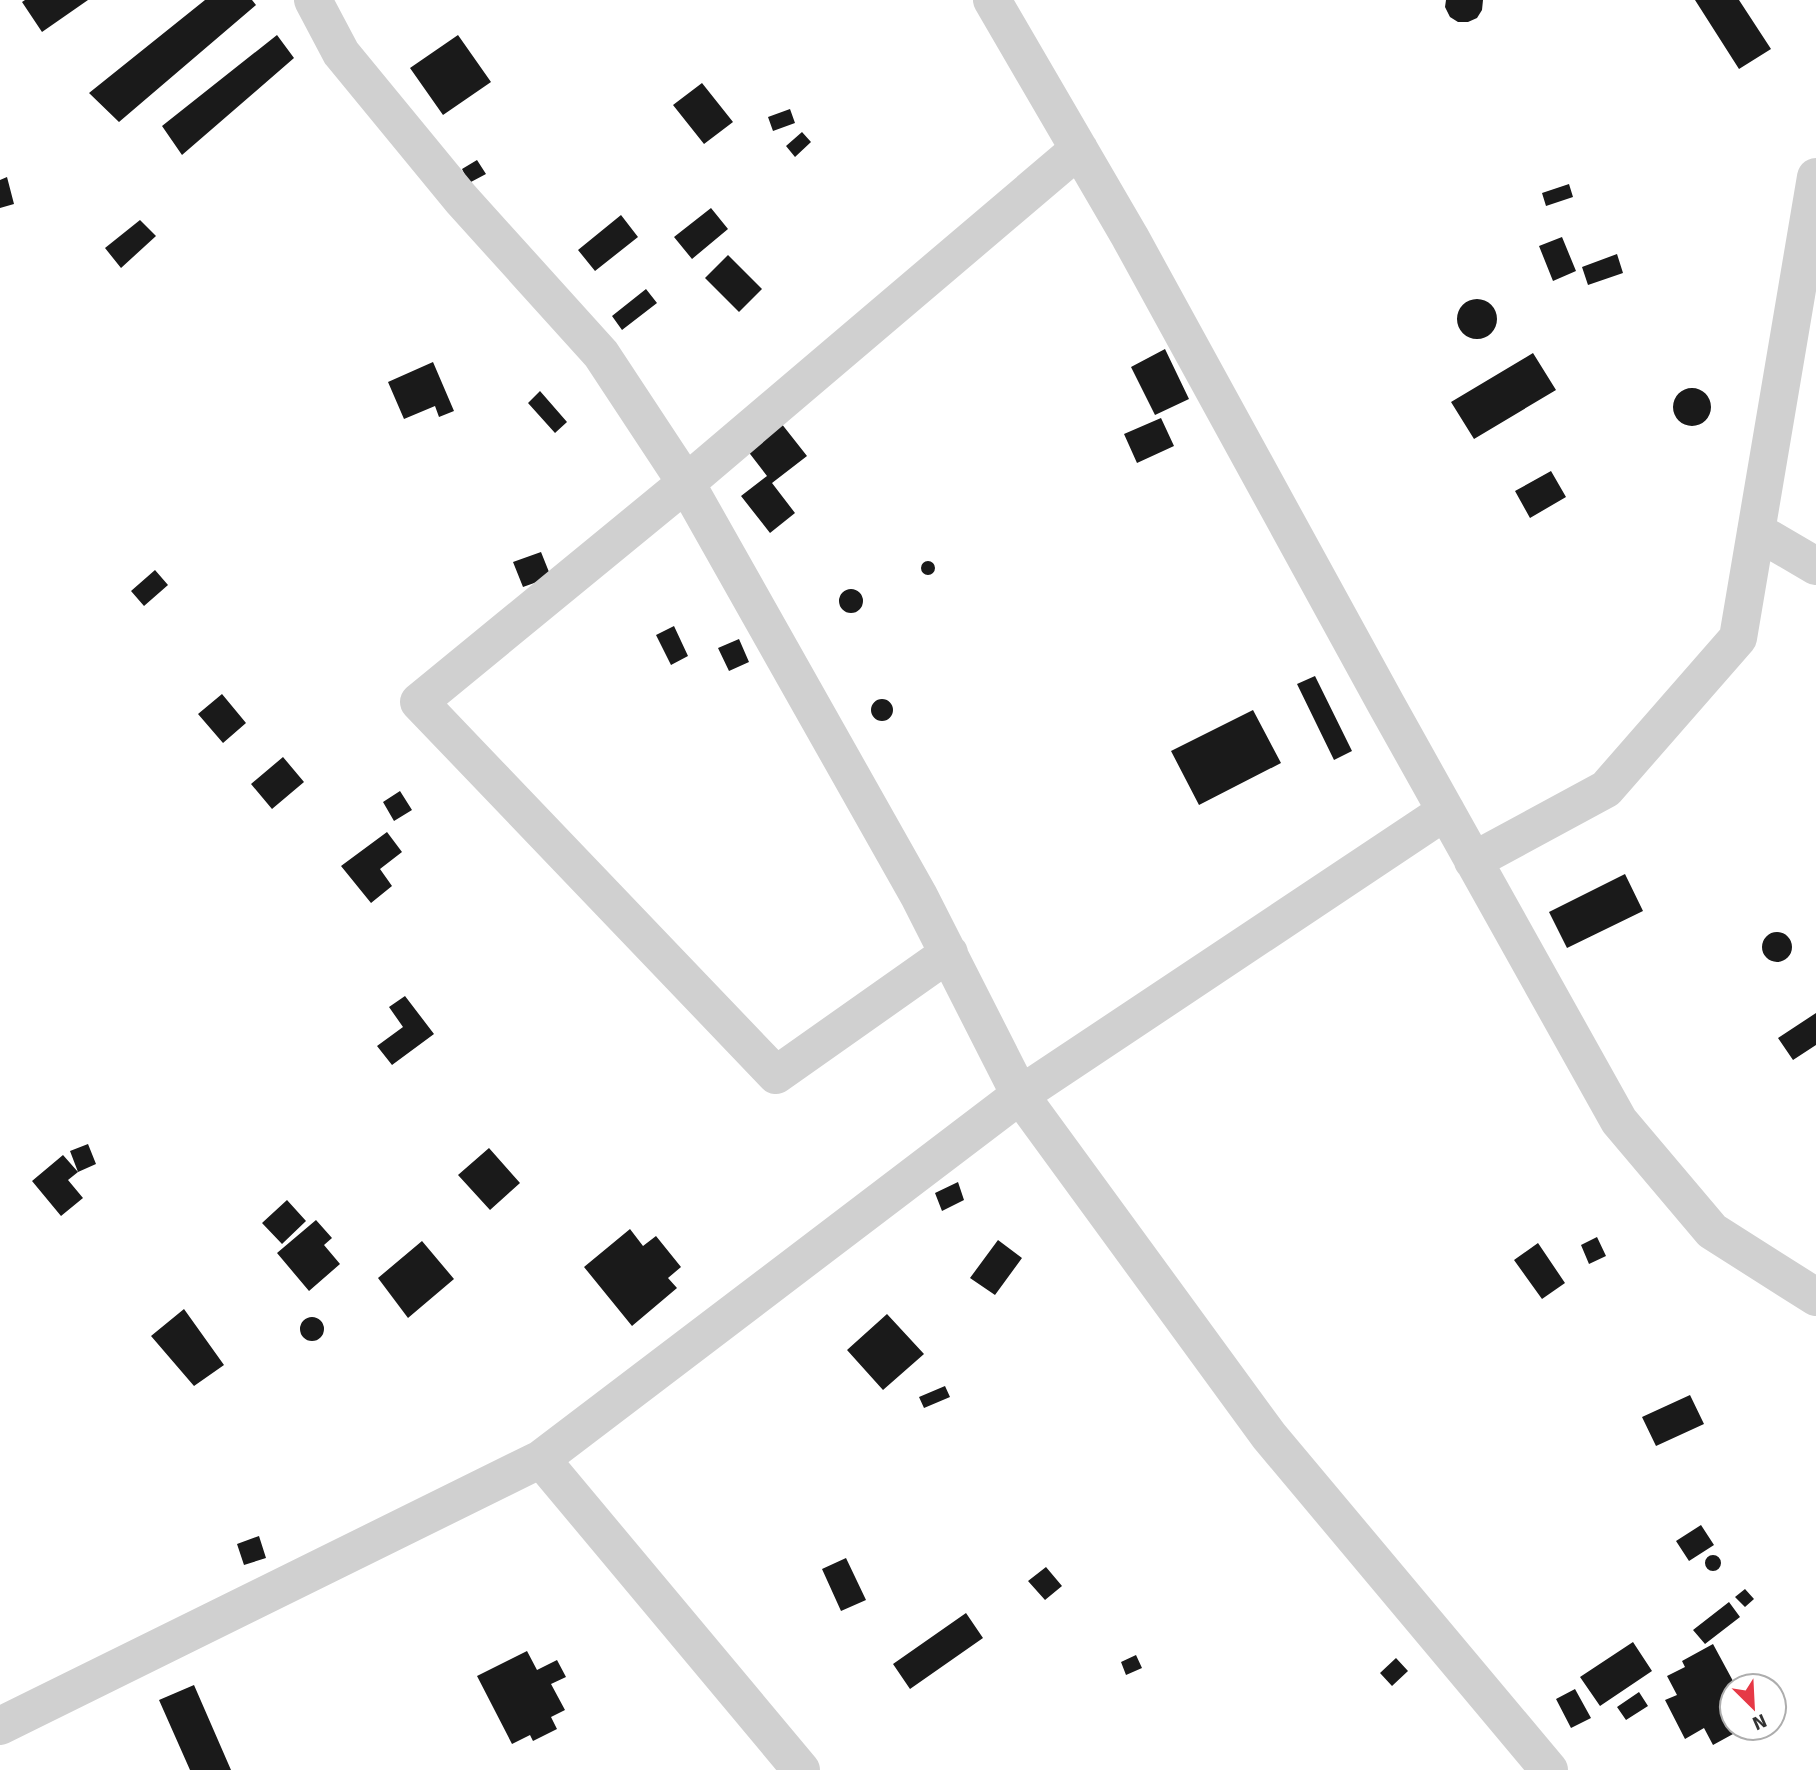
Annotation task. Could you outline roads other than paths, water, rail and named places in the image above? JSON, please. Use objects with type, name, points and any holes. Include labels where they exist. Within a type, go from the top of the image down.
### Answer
[{"type":"street","points":[[313,0],[341,53],[461,199],[601,354],[686,483],[919,896],[1020,1095],[1269,1436],[1549,1770]]},
{"type":"street","points":[[992,0],[1137,248],[1473,861],[1619,1121],[1712,1231],[1816,1297]]},
{"type":"street","points":[[949,953],[776,1075],[419,702],[686,483],[1079,149]]},
{"type":"street","points":[[1473,861],[1605,789],[1738,638],[1816,177]]},
{"type":"street","points":[[1756,531],[1816,566]]},
{"type":"street","points":[[0,1726],[541,1459],[1020,1095],[1446,811]]},
{"type":"street","points":[[541,1459],[801,1770]]}]
